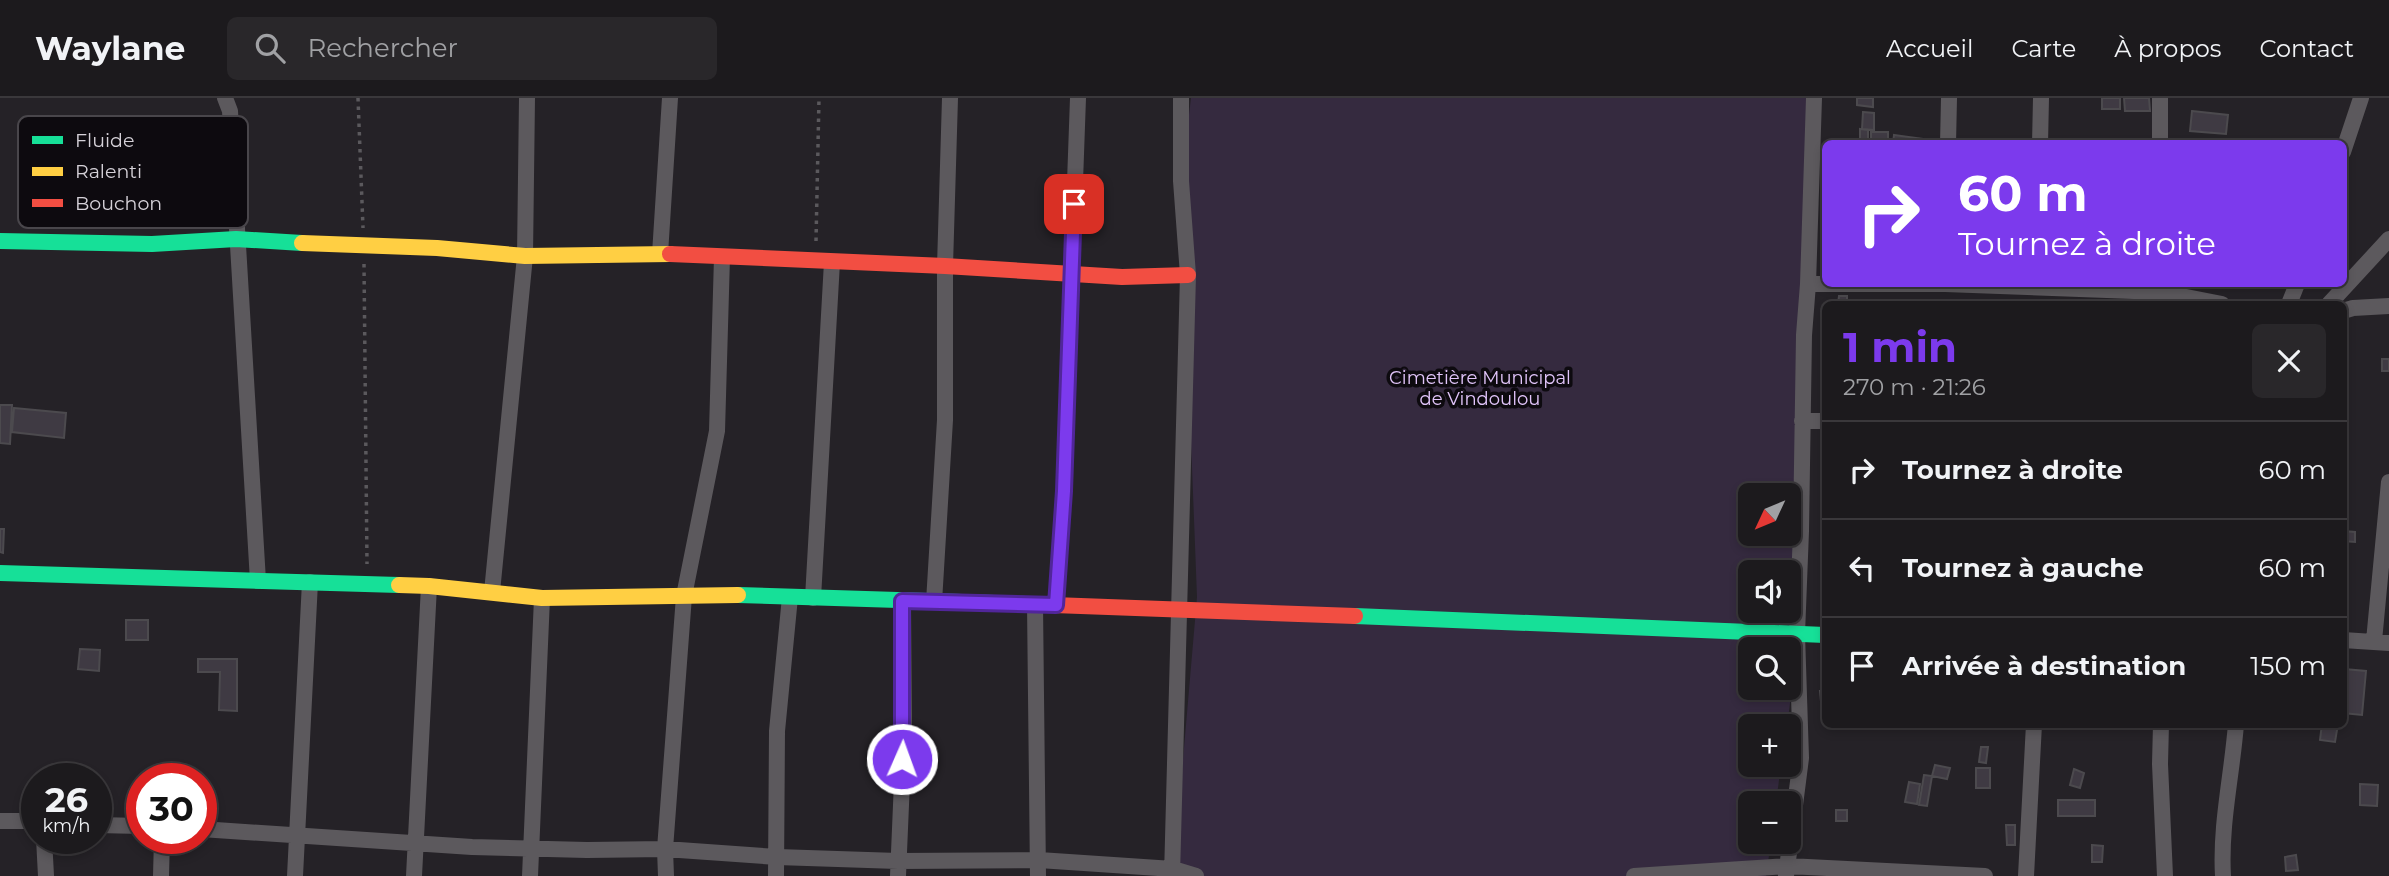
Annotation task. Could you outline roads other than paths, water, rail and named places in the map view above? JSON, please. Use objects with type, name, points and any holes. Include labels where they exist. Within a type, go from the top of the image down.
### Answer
[{"type":"street","points":[[225,98],[230,116]]},
{"type":"street","points":[[492,592],[525,256],[527,98]]},
{"type":"street","points":[[660,254],[670,98]]},
{"type":"street","points":[[934,602],[944,420],[950,98]]},
{"type":"street","points":[[1056,605],[1064,491],[1077,98]]},
{"type":"street","points":[[1173,873],[1188,275],[1181,181],[1181,98]]},
{"type":"street","points":[[1787,871],[1801,758],[1797,634],[1804,335],[1814,98]]},
{"type":"street","points":[[1948,140],[1949,98]]},
{"type":"street","points":[[2040,140],[2041,98]]},
{"type":"street","points":[[2160,98],[2160,140]]},
{"type":"street","points":[[2347,140],[2361,98]]},
{"type":"street","points":[[235,228],[258,581]]},
{"type":"street","points":[[0,241],[152,244],[236,239],[437,248],[525,256],[660,254],[945,266],[1122,277],[1188,275]]},
{"type":"street","points":[[2347,284],[2389,239]]},
{"type":"street","points":[[666,876],[665,849],[684,596],[717,431],[722,257]]},
{"type":"street","points":[[813,598],[824,261]]},
{"type":"street","points":[[1808,284],[1822,284]]},
{"type":"street","points":[[2056,287],[2161,293],[2205,301]]},
{"type":"street","points":[[2332,301],[2345,287]]},
{"type":"street","points":[[2347,310],[2389,306]]},
{"type":"street","points":[[1802,421],[1822,421]]},
{"type":"street","points":[[2347,640],[2382,642],[2389,482]]},
{"type":"street","points":[[0,573],[429,586],[542,598],[790,597],[1035,604],[1822,635]]},
{"type":"street","points":[[295,876],[310,582]]},
{"type":"street","points":[[414,876],[429,586]]},
{"type":"street","points":[[776,876],[777,731],[790,597]]},
{"type":"street","points":[[530,876],[542,598]]},
{"type":"street","points":[[898,868],[904,734],[902,601]]},
{"type":"street","points":[[1035,604],[1039,868]]},
{"type":"street","points":[[2026,876],[2034,728]]},
{"type":"street","points":[[2161,728],[2165,876]]},
{"type":"street","points":[[2223,876],[2225,814],[2236,728]]},
{"type":"street","points":[[0,821],[21,821]]},
{"type":"street","points":[[217,830],[472,847],[665,849],[898,868],[1039,868],[1196,876]]},
{"type":"street","points":[[45,854],[46,876]]},
{"type":"street","points":[[161,876],[162,854]]},
{"type":"street","points":[[1634,876],[1787,871],[1985,876]]},
{"type":"park label","name":"Cimetière Municipal de Vindoulou","points":[[1480,388]]}]
